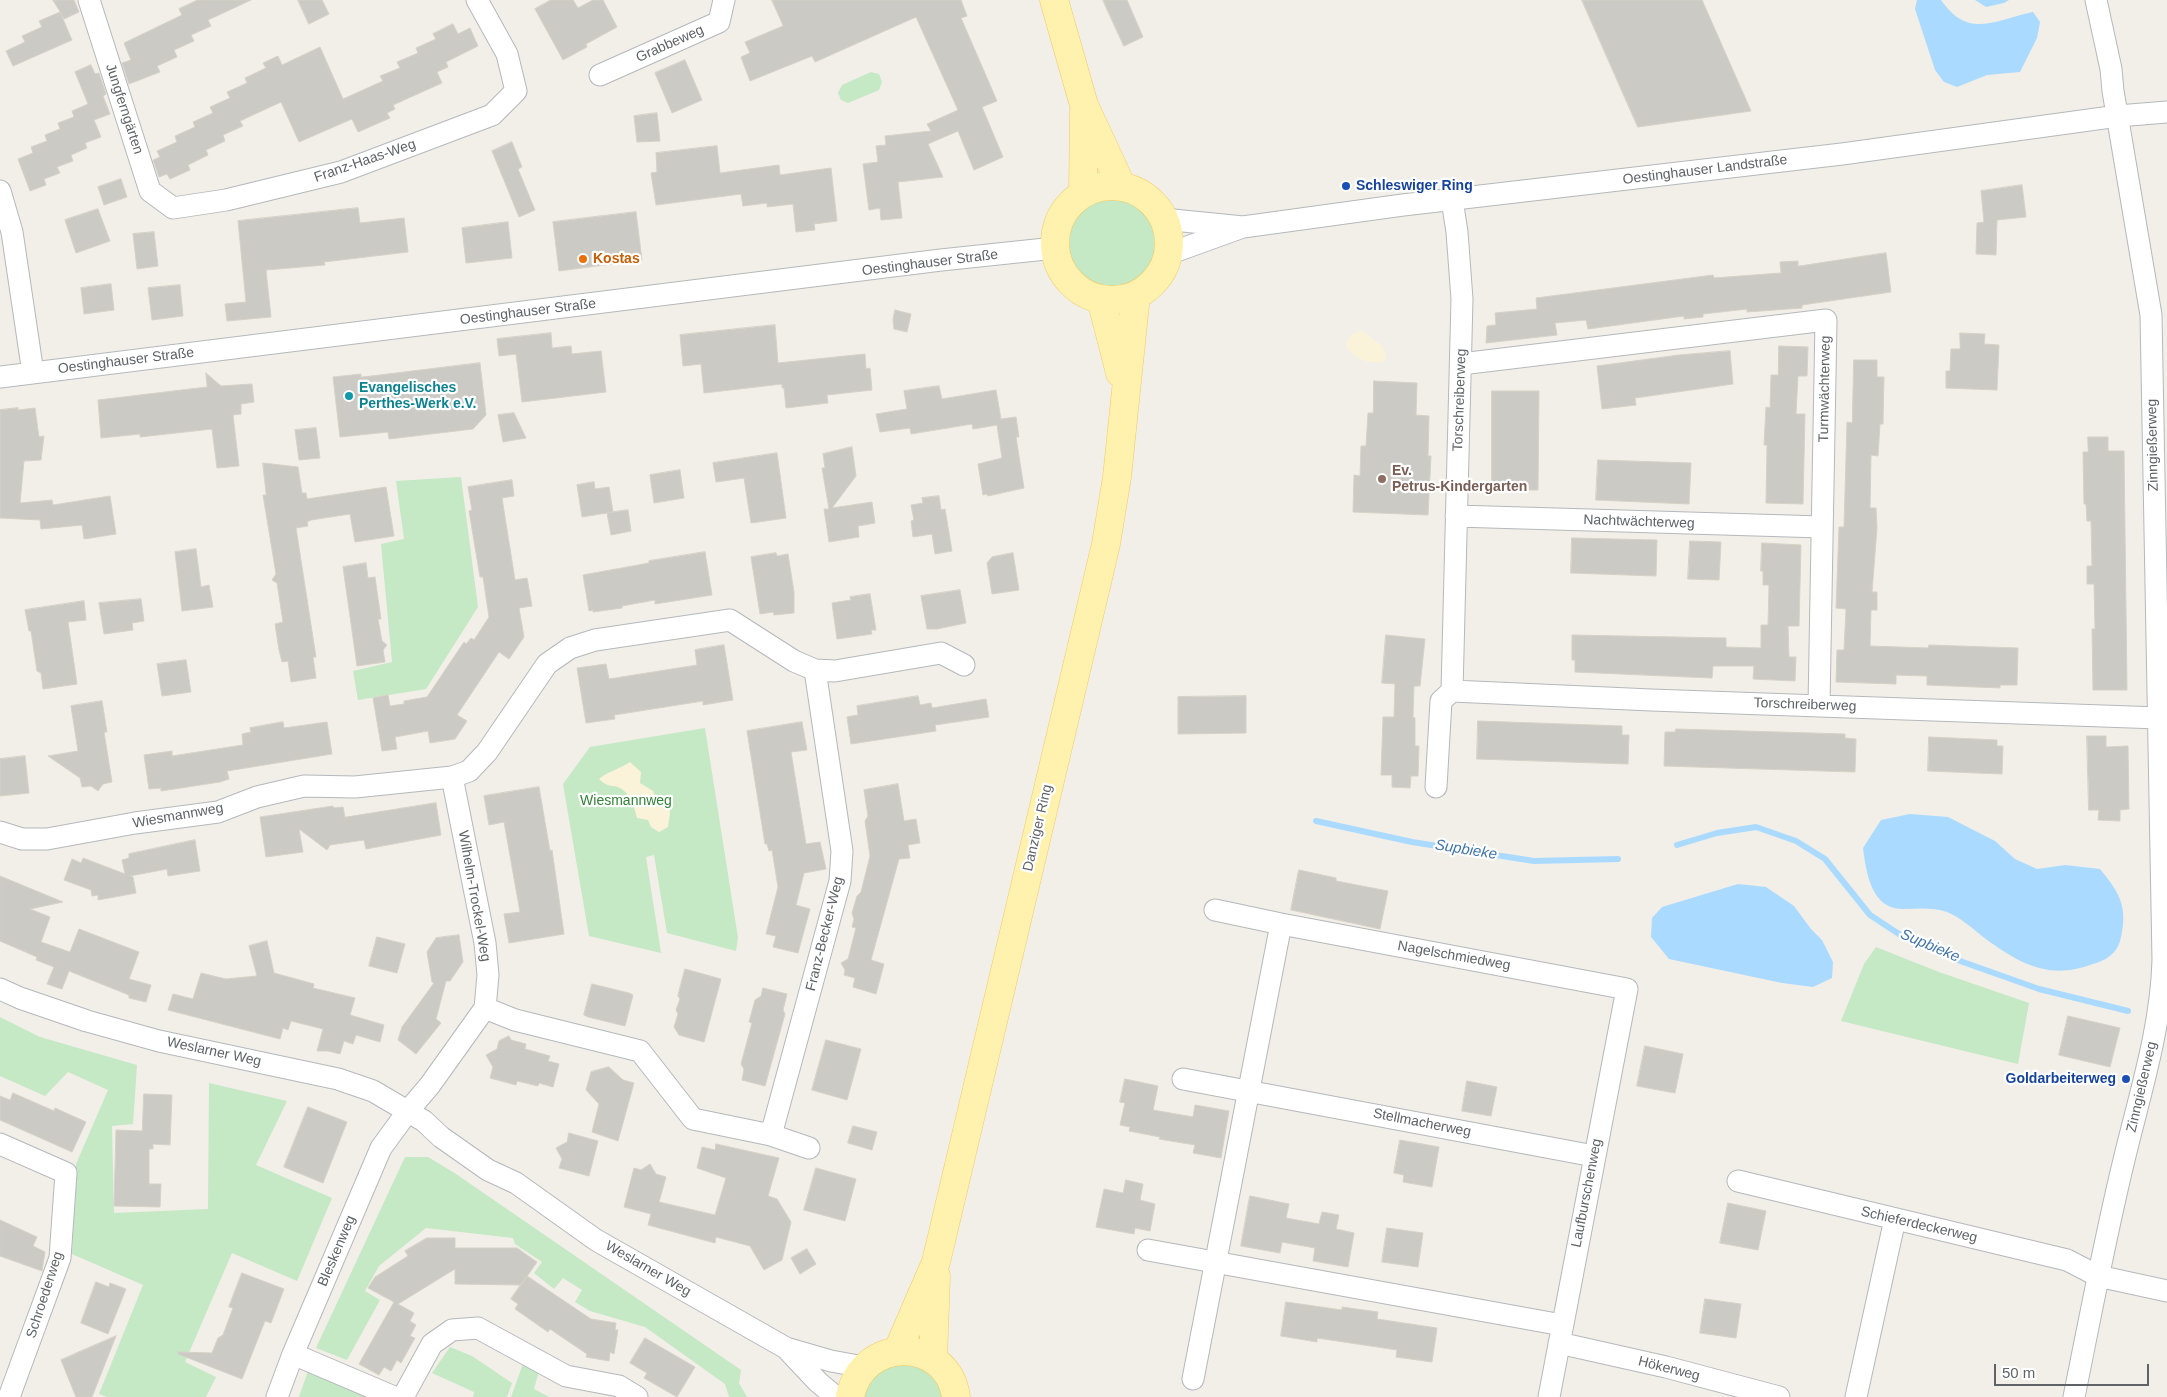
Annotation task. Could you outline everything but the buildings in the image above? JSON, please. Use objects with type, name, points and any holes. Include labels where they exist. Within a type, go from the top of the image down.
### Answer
[{"type":"main road","points":[[1054,0],[1084,105],[1122,187]]},
{"type":"main road","points":[[1083,194],[1084,105]]},
{"type":"main road","points":[[1104,186],[1122,187],[1139,193],[1153,204],[1163,219],[1168,236],[1168,254],[1162,271],[1151,285],[1136,295],[1119,300],[1101,299],[1084,293],[1070,281],[1060,266],[1055,248],[1057,227],[1067,208],[1083,194],[1104,186]]},
{"type":"main road","name":"Danziger Ring","points":[[898,1350],[936,1262],[1106,544],[1117,477],[1124,391],[1136,295]]},
{"type":"main road","name":"Danziger Ring","points":[[1101,299],[1124,391]]},
{"type":"main road","name":"Danziger Ring","points":[[933,1360],[936,1262]]},
{"type":"main road","points":[[850,1397],[852,1383],[864,1367],[879,1356],[898,1350],[917,1352],[933,1360],[946,1373],[956,1397]]},
{"type":"street","name":"Jungferngärten","points":[[89,0],[150,191],[173,208]]},
{"type":"street","name":"Franz-Haas-Weg","points":[[173,208],[226,200],[341,172],[492,115],[516,92],[508,54],[478,0]]},
{"type":"street","name":"Grabbeweg","points":[[600,74],[719,22],[724,0]]},
{"type":"street","name":"Zinngießerweg","points":[[2074,1397],[2098,1276],[2124,1160],[2145,1082],[2159,1013],[2163,977],[2165,908],[2159,718],[2161,503],[2159,341],[2151,315],[2111,69],[2096,0]]},
{"type":"street","name":"Oestinghauser Landstraße","points":[[1168,254],[1243,227],[1452,200],[1842,154],[2118,116],[2167,112]]},
{"type":"street","points":[[0,191],[12,232],[33,373]]},
{"type":"street","name":"Torschreiberweg","points":[[1452,200],[1457,232],[1462,299],[1452,691]]},
{"type":"street","name":"Oestinghauser Landstraße","points":[[1163,219],[1243,227]]},
{"type":"street","name":"Oestinghauser Straße","points":[[0,377],[941,260],[1055,248]]},
{"type":"street","name":"Turmwächterweg","points":[[1461,364],[1826,320],[1819,706]]},
{"type":"street","name":"Nachtwächterweg","points":[[1456,516],[1822,527]]},
{"type":"street","name":"Wiesmannweg","points":[[0,832],[22,839],[47,839],[135,823],[218,812],[257,796],[304,786],[355,787],[452,777],[469,771],[487,752],[547,664],[570,648],[596,640],[730,620],[794,661],[815,670],[835,671],[941,653],[964,665]]},
{"type":"street","name":"Franz-Becker-Weg","points":[[771,1135],[840,882],[842,851],[815,670]]},
{"type":"street","name":"Torschreiberweg","points":[[1436,787],[1441,701],[1452,691],[2159,718]]},
{"type":"street","name":"Wilhelm-Trockel-Weg","points":[[452,777],[485,943],[488,975],[485,1008]]},
{"type":"street","name":"Nagelschmiedweg","points":[[1215,910],[1280,924],[1627,988]]},
{"type":"street","points":[[1193,1379],[1250,1090],[1280,924]]},
{"type":"street","name":"Laufburschenweg","points":[[1549,1397],[1627,988]]},
{"type":"street","name":"Weslarner Weg","points":[[0,989],[20,998],[87,1021],[159,1041],[338,1079],[373,1091],[416,1116],[441,1137],[488,1170],[516,1183],[596,1240],[786,1348],[831,1361],[864,1367]]},
{"type":"street","points":[[416,1116],[430,1085],[485,1008],[514,1020],[640,1051],[693,1119],[771,1135],[809,1148]]},
{"type":"street","name":"Stellmacherweg","points":[[1183,1080],[1250,1090],[1594,1156]]},
{"type":"street","name":"Bleskenweg","points":[[277,1397],[293,1354],[381,1148],[416,1116]]},
{"type":"street","name":"Schroederweg","points":[[0,1144],[66,1173],[60,1258],[9,1397]]},
{"type":"street","name":"Schieferdeckerweg","points":[[1738,1181],[2067,1260],[2098,1276]]},
{"type":"street","points":[[1856,1397],[1895,1219]]},
{"type":"street","points":[[1148,1250],[1216,1261],[1561,1334]]},
{"type":"street","points":[[2098,1276],[2167,1291]]},
{"type":"street","points":[[403,1397],[432,1344],[452,1330],[478,1328],[566,1376],[619,1386],[637,1397]]},
{"type":"street","name":"Hökerweg","points":[[1561,1334],[1666,1367],[1779,1397]]},
{"type":"street","name":"Weslarner Weg","points":[[786,1348],[818,1382],[836,1397]]},
{"type":"street","points":[[293,1354],[394,1397]]},
{"type":"green space","points":[[871,72],[879,74],[882,82],[879,90],[848,103],[841,100],[838,93],[842,85]]},
{"type":"green space","points":[[1111,199],[1128,202],[1136,206],[1148,218],[1152,226],[1155,243],[1152,260],[1148,268],[1136,280],[1128,284],[1111,287],[1094,284],[1086,280],[1074,268],[1070,260],[1067,243],[1070,226],[1074,218],[1086,206],[1094,202]]},
{"type":"green space","points":[[461,477],[478,607],[426,689],[358,700],[353,671],[392,662],[381,544],[404,539],[396,481]]},
{"type":"green space","points":[[705,728],[738,938],[736,951],[667,933],[654,855],[646,857],[661,953],[589,936],[563,784],[590,747]]},
{"type":"green space","points":[[1876,947],[1939,972],[2029,1003],[2018,1064],[1841,1021],[1864,964]]},
{"type":"green space","points":[[0,1017],[40,1037],[137,1065],[133,1124],[112,1126],[114,1213],[208,1209],[209,1083],[287,1101],[256,1165],[332,1198],[297,1281],[232,1253],[185,1362],[216,1377],[206,1397],[107,1397],[99,1394],[143,1285],[72,1254],[76,1164],[108,1090],[68,1072],[45,1096],[0,1076]]},
{"type":"green space","points":[[405,1157],[428,1157],[456,1174],[741,1370],[739,1383],[747,1397],[729,1397],[725,1384],[645,1327],[590,1311],[575,1302],[582,1290],[563,1278],[554,1289],[534,1273],[542,1262],[515,1244],[513,1238],[426,1228],[379,1266],[365,1291],[380,1300],[347,1360],[316,1348]]},
{"type":"green space","points":[[450,1347],[472,1356],[512,1383],[507,1397],[473,1397],[474,1392],[432,1373]]},
{"type":"green space","points":[[524,1361],[539,1371],[534,1389],[549,1397],[511,1397]]},
{"type":"green space","points":[[893,1362],[922,1364],[948,1397],[861,1397],[869,1378]]},
{"type":"green space","points":[[309,1368],[375,1397],[299,1397]]},
{"type":"sand","points":[[1362,331],[1382,346],[1386,356],[1383,362],[1363,360],[1346,347],[1351,336]]},
{"type":"sand","points":[[630,762],[641,772],[640,783],[653,791],[656,799],[669,806],[668,827],[659,832],[651,827],[648,820],[637,818],[633,804],[626,792],[599,779]]},
{"type":"water","points":[[1917,0],[1941,0],[1951,12],[1962,20],[1972,23],[1983,24],[2033,12],[2040,22],[2037,38],[2020,72],[1987,75],[1957,87],[1944,82],[1935,70],[1915,9]]},
{"type":"water","points":[[1975,0],[2009,0],[1986,7]]},
{"type":"water","points":[[1910,814],[1948,817],[1995,841],[2015,859],[2037,869],[2065,865],[2100,869],[2117,892],[2122,908],[2123,926],[2120,943],[2115,952],[2103,960],[2077,969],[2048,970],[2021,961],[2008,954],[1952,914],[1942,910],[1902,909],[1883,903],[1877,896],[1868,877],[1863,848],[1881,820]]},
{"type":"water","points":[[1738,884],[1766,887],[1794,906],[1822,940],[1833,962],[1832,978],[1813,987],[1782,983],[1669,959],[1651,937],[1652,918],[1662,907]]},
{"type":"waterway","name":"Supbieke","points":[[1316,821],[1412,842],[1534,861],[1618,859]]},
{"type":"waterway","name":"Supbieke","points":[[1677,845],[1717,833],[1756,827],[1796,841],[1825,859],[1870,915],[1905,938],[1963,962],[2039,989],[2128,1011]]},
{"type":"place","name":"Schleswiger Ring","points":[[1346,186]]},
{"type":"place","name":"Kostas","points":[[583,259]]},
{"type":"place","name":"Evangelisches Perthes-Werk e.V.","points":[[349,396]]},
{"type":"place","name":"Ev. Petrus-Kindergarten","points":[[1382,479]]},
{"type":"place","name":"Goldarbeiterweg","points":[[2126,1079]]}]
